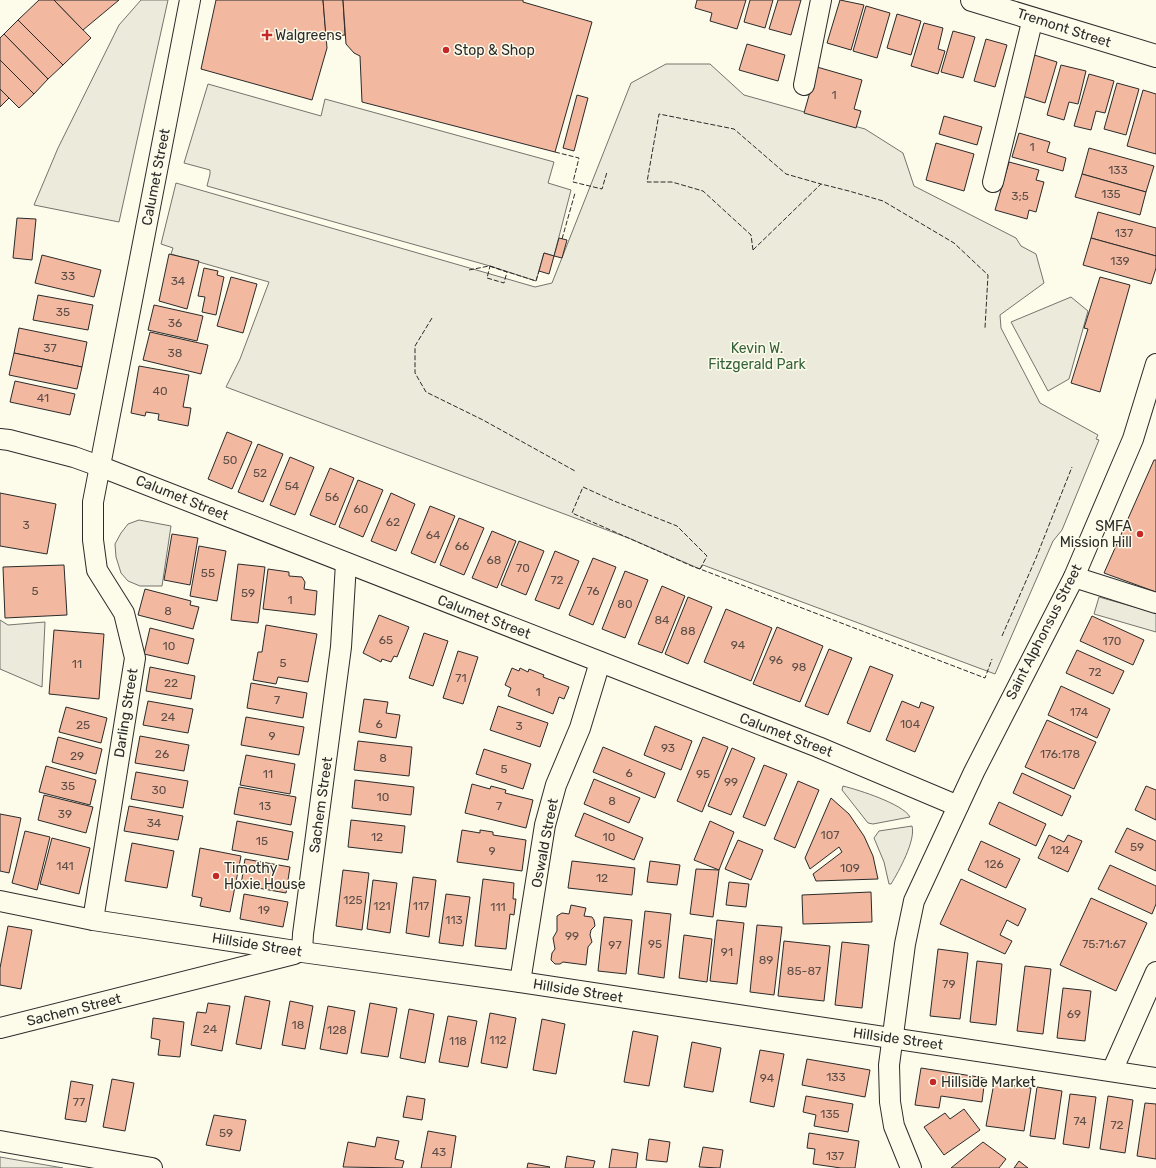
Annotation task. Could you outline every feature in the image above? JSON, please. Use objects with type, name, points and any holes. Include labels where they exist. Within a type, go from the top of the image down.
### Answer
[{"type":"main road","name":"Tremont Street","points":[[972,0],[1156,56]]},
{"type":"street","name":"Calumet Street","points":[[190,0],[99,466],[882,773],[958,806]]},
{"type":"street","points":[[804,86],[821,0]]},
{"type":"street","points":[[993,182],[1034,18]]},
{"type":"street","name":"Saint Alphonsus Street","points":[[958,806],[1018,684],[1074,577],[1137,428],[1156,364]]},
{"type":"street","points":[[0,440],[9,440],[62,454],[99,466]]},
{"type":"street","name":"Darling Street","points":[[93,920],[135,658],[124,613],[97,570],[92,540],[93,502],[99,466]]},
{"type":"street","name":"Sachem Street","points":[[0,1028],[302,952],[303,934],[341,647],[346,563]]},
{"type":"street","points":[[1074,577],[1156,602]]},
{"type":"street","name":"Oswald Street","points":[[520,982],[545,825],[556,785],[580,728],[600,662]]},
{"type":"street","points":[[911,1168],[894,1126],[891,1113],[888,1065],[907,935],[914,901],[958,806]]},
{"type":"street","name":"Hillside Street","points":[[0,901],[93,920],[302,952],[520,982],[1156,1078]]},
{"type":"street","points":[[1112,1071],[1156,972]]},
{"type":"street","points":[[0,1142],[152,1168]]},
{"type":"green space","name":"Kevin W. Fitzgerald Park","points":[[666,64],[710,64],[744,95],[865,129],[903,153],[914,186],[1016,238],[1021,246],[1036,254],[1044,283],[1000,315],[1001,328],[1040,403],[1098,435],[1096,439],[1099,440],[1062,530],[1053,541],[995,674],[703,565],[700,569],[631,539],[226,387],[240,359],[269,282],[171,254],[173,248],[161,244],[176,183],[535,287],[552,283],[631,83]]},
{"type":"green space","points":[[843,786],[869,794],[899,807],[910,817],[873,824],[868,823],[842,790]]},
{"type":"green space","points":[[912,826],[912,839],[906,855],[891,884],[889,884],[884,862],[874,838],[879,831]]},
{"type":"green space","points":[[0,1157],[63,1168],[0,1168]]},
{"type":"shaded area","points":[[141,0],[168,0],[119,222],[34,205],[58,148],[119,25]]},
{"type":"shaded area","points":[[208,84],[321,116],[325,99],[554,162],[548,183],[571,190],[554,256],[544,253],[536,281],[490,266],[207,186],[210,170],[184,163]]},
{"type":"shaded area","points":[[1071,297],[1088,311],[1069,379],[1048,391],[1011,322]]},
{"type":"shaded area","points":[[139,520],[171,526],[162,586],[140,586],[128,581],[121,573],[116,557],[115,544],[128,524]]},
{"type":"shaded area","points":[[1099,597],[1156,613],[1156,632],[1094,614]]},
{"type":"shaded area","points":[[0,620],[8,625],[45,622],[42,687],[0,669]]},
{"type":"building","points":[[39,0],[54,0],[91,38],[63,65],[18,20]]},
{"type":"building","points":[[54,0],[119,0],[83,30]]},
{"type":"building","points":[[216,0],[323,0],[327,48],[312,100],[201,69]]},
{"type":"building","points":[[323,0],[343,0],[345,35],[326,37]]},
{"type":"building","points":[[343,0],[523,0],[523,2],[592,22],[555,152],[362,102],[360,56],[354,53],[346,44]]},
{"type":"building","points":[[697,0],[746,0],[737,29],[710,21],[712,13],[695,8]]},
{"type":"building","points":[[750,0],[773,0],[765,28],[744,22]]},
{"type":"building","points":[[778,0],[801,0],[791,35],[769,29]]},
{"type":"building","points":[[840,0],[864,5],[851,50],[827,43]]},
{"type":"building","points":[[866,6],[890,13],[877,58],[853,51]]},
{"type":"building","points":[[897,14],[921,21],[911,55],[887,48]]},
{"type":"building","points":[[18,20],[63,65],[48,79],[4,34]]},
{"type":"building","points":[[924,23],[943,28],[938,49],[945,51],[938,74],[911,66]]},
{"type":"building","points":[[953,31],[975,37],[963,78],[941,72]]},
{"type":"building","points":[[4,34],[48,79],[34,94],[0,60],[0,38]]},
{"type":"building","points":[[986,39],[1007,45],[995,87],[974,81]]},
{"type":"building","points":[[747,44],[785,55],[778,81],[739,70]]},
{"type":"building","points":[[1031,54],[1057,62],[1045,103],[1019,95]]},
{"type":"building","points":[[0,60],[34,94],[19,108],[0,89]]},
{"type":"building","points":[[1061,65],[1086,71],[1078,104],[1069,102],[1064,120],[1047,115]]},
{"type":"building","points":[[817,67],[862,80],[854,109],[861,111],[856,128],[804,113]]},
{"type":"building","points":[[1089,74],[1114,81],[1105,113],[1096,111],[1091,130],[1074,126]]},
{"type":"building","points":[[1117,83],[1139,89],[1126,135],[1104,129]]},
{"type":"building","points":[[0,89],[9,98],[0,107]]},
{"type":"building","points":[[1143,90],[1156,94],[1156,154],[1127,146]]},
{"type":"building","points":[[577,95],[588,98],[574,151],[563,148]]},
{"type":"building","points":[[944,116],[982,127],[977,145],[939,134]]},
{"type":"building","points":[[1019,133],[1050,142],[1047,152],[1066,158],[1063,171],[1012,157]]},
{"type":"building","points":[[936,143],[974,154],[964,191],[926,180]]},
{"type":"building","points":[[1089,148],[1154,166],[1146,192],[1082,174]]},
{"type":"building","points":[[1009,162],[1039,170],[1036,180],[1044,182],[1036,212],[1029,210],[1027,219],[995,210]]},
{"type":"building","points":[[1082,174],[1146,192],[1140,215],[1075,197]]},
{"type":"building","points":[[1098,212],[1156,228],[1156,256],[1091,238]]},
{"type":"building","points":[[17,218],[36,219],[32,260],[13,258]]},
{"type":"building","points":[[559,238],[567,240],[562,258],[554,256]]},
{"type":"building","points":[[1091,238],[1156,256],[1156,268],[1151,284],[1083,265]]},
{"type":"building","points":[[544,253],[554,256],[549,274],[539,271]]},
{"type":"building","points":[[169,254],[199,261],[187,309],[159,301]]},
{"type":"building","points":[[42,255],[101,270],[94,297],[35,283]]},
{"type":"building","points":[[204,268],[218,271],[217,275],[224,277],[216,315],[202,312],[205,297],[198,296]]},
{"type":"building","points":[[231,277],[257,284],[243,333],[217,326]]},
{"type":"building","points":[[1100,277],[1130,285],[1100,392],[1071,383],[1088,329],[1084,328]]},
{"type":"building","points":[[38,295],[93,305],[88,330],[33,320]]},
{"type":"building","points":[[154,305],[203,316],[197,341],[148,330]]},
{"type":"building","points":[[19,328],[87,342],[82,367],[14,353]]},
{"type":"building","points":[[150,332],[208,345],[201,374],[143,360]]},
{"type":"building","points":[[14,353],[82,367],[77,389],[9,375]]},
{"type":"building","points":[[139,366],[189,375],[183,407],[191,408],[188,426],[158,420],[159,414],[146,412],[145,416],[131,413]]},
{"type":"building","points":[[15,381],[75,394],[70,415],[10,402]]},
{"type":"building","points":[[227,432],[252,442],[232,489],[208,479]]},
{"type":"building","points":[[258,444],[283,454],[263,502],[238,492]]},
{"type":"building","points":[[290,457],[314,467],[295,515],[270,505]]},
{"type":"building","points":[[1154,460],[1156,460],[1156,592],[1104,573]]},
{"type":"building","points":[[330,468],[354,478],[335,525],[310,515]]},
{"type":"building","points":[[358,480],[383,490],[363,537],[339,527]]},
{"type":"building","points":[[0,493],[56,504],[47,554],[0,546]]},
{"type":"building","points":[[391,493],[415,504],[396,551],[371,541]]},
{"type":"building","points":[[430,506],[455,516],[435,563],[411,553]]},
{"type":"building","points":[[459,518],[484,528],[464,575],[440,565]]},
{"type":"building","points":[[492,531],[516,541],[497,588],[472,578]]},
{"type":"building","points":[[172,534],[198,538],[190,585],[164,580]]},
{"type":"building","points":[[519,541],[544,551],[526,595],[501,585]]},
{"type":"building","points":[[199,546],[226,551],[217,601],[190,596]]},
{"type":"building","points":[[555,551],[579,561],[559,609],[535,600]]},
{"type":"building","points":[[593,558],[616,567],[593,625],[569,615]]},
{"type":"building","points":[[238,564],[265,567],[258,623],[231,620]]},
{"type":"building","points":[[64,565],[67,615],[5,618],[3,567]]},
{"type":"building","points":[[268,569],[289,572],[289,576],[302,577],[305,582],[304,589],[317,591],[315,615],[263,609]]},
{"type":"building","points":[[625,571],[648,580],[625,638],[602,629]]},
{"type":"building","points":[[662,586],[685,596],[662,653],[638,644]]},
{"type":"building","points":[[145,589],[191,601],[190,605],[199,607],[193,629],[138,615]]},
{"type":"building","points":[[688,597],[712,607],[688,664],[665,654]]},
{"type":"building","points":[[726,609],[772,628],[751,681],[704,662]]},
{"type":"building","points":[[379,615],[409,627],[397,657],[394,656],[391,662],[382,659],[381,662],[363,653]]},
{"type":"building","points":[[1092,616],[1144,640],[1133,665],[1080,641]]},
{"type":"building","points":[[266,625],[317,634],[308,682],[278,677],[276,684],[253,680],[258,652],[262,652]]},
{"type":"building","points":[[777,627],[823,646],[800,702],[753,684]]},
{"type":"building","points":[[150,628],[194,639],[188,664],[144,654]]},
{"type":"building","points":[[54,630],[104,634],[99,699],[49,694]]},
{"type":"building","points":[[424,633],[448,641],[433,686],[409,678]]},
{"type":"building","points":[[829,649],[852,658],[828,715],[805,706]]},
{"type":"building","points":[[1077,650],[1124,671],[1113,694],[1066,673]]},
{"type":"building","points":[[458,651],[478,657],[463,704],[443,698]]},
{"type":"building","points":[[870,666],[893,675],[870,732],[847,723]]},
{"type":"building","points":[[150,667],[195,676],[191,699],[146,691]]},
{"type":"building","points":[[512,668],[519,671],[520,668],[528,672],[529,669],[544,675],[543,677],[569,687],[564,699],[559,697],[553,714],[508,696],[511,688],[505,685]]},
{"type":"building","points":[[251,683],[307,693],[303,718],[247,708]]},
{"type":"building","points":[[1061,686],[1110,709],[1097,738],[1048,715]]},
{"type":"building","points":[[364,699],[388,702],[386,713],[400,715],[396,738],[359,732]]},
{"type":"building","points":[[148,701],[193,709],[188,733],[143,725]]},
{"type":"building","points":[[902,701],[919,708],[921,702],[934,707],[915,752],[886,740]]},
{"type":"building","points":[[498,706],[548,723],[540,747],[490,730]]},
{"type":"building","points":[[66,707],[107,718],[101,743],[59,732]]},
{"type":"building","points":[[246,717],[304,727],[299,755],[241,745]]},
{"type":"building","points":[[1047,720],[1096,742],[1074,789],[1025,767]]},
{"type":"building","points":[[655,726],[692,741],[681,770],[644,755]]},
{"type":"building","points":[[140,736],[189,745],[184,771],[135,763]]},
{"type":"building","points":[[58,737],[102,749],[96,774],[52,762]]},
{"type":"building","points":[[703,737],[728,747],[702,812],[677,801]]},
{"type":"building","points":[[358,741],[412,747],[409,776],[354,770]]},
{"type":"building","points":[[603,747],[665,773],[655,798],[593,772]]},
{"type":"building","points":[[732,748],[755,758],[731,815],[708,806]]},
{"type":"building","points":[[484,749],[531,764],[523,789],[476,774]]},
{"type":"building","points":[[246,755],[295,764],[290,794],[240,785]]},
{"type":"building","points":[[764,765],[787,774],[765,826],[743,817]]},
{"type":"building","points":[[46,766],[96,780],[90,805],[39,792]]},
{"type":"building","points":[[136,772],[188,781],[183,808],[131,799]]},
{"type":"building","points":[[1022,773],[1071,796],[1062,816],[1013,793]]},
{"type":"building","points":[[594,779],[640,798],[629,823],[584,804]]},
{"type":"building","points":[[355,780],[414,787],[411,815],[352,808]]},
{"type":"building","points":[[798,781],[819,790],[795,848],[774,839]]},
{"type":"building","points":[[472,784],[490,789],[491,786],[506,790],[505,793],[533,800],[526,828],[465,813]]},
{"type":"building","points":[[1146,786],[1156,790],[1156,820],[1135,810]]},
{"type":"building","points":[[239,787],[296,797],[291,825],[234,814]]},
{"type":"building","points":[[44,795],[93,807],[86,833],[38,820]]},
{"type":"building","points":[[831,798],[849,814],[864,836],[873,856],[878,879],[816,881],[813,874],[842,852],[839,847],[810,869],[805,858]]},
{"type":"building","points":[[999,802],[1046,824],[1036,846],[989,824]]},
{"type":"building","points":[[129,806],[183,816],[178,840],[124,831]]},
{"type":"building","points":[[584,813],[643,838],[634,860],[575,836]]},
{"type":"building","points":[[0,814],[21,818],[9,873],[0,871]]},
{"type":"building","points":[[351,820],[405,826],[402,853],[348,847]]},
{"type":"building","points":[[237,821],[293,832],[288,860],[232,850]]},
{"type":"building","points":[[710,821],[734,832],[719,870],[694,860]]},
{"type":"building","points":[[1127,828],[1156,841],[1156,871],[1115,852]]},
{"type":"building","points":[[462,830],[480,833],[480,830],[493,832],[493,835],[526,840],[522,871],[457,862]]},
{"type":"building","points":[[25,831],[50,837],[37,890],[12,883]]},
{"type":"building","points":[[1049,835],[1064,842],[1068,835],[1082,841],[1068,872],[1038,858]]},
{"type":"building","points":[[52,838],[90,848],[79,894],[40,884]]},
{"type":"building","points":[[738,840],[763,850],[751,880],[725,869]]},
{"type":"building","points":[[981,841],[1020,859],[1006,888],[968,870]]},
{"type":"building","points":[[132,843],[174,851],[167,888],[125,881]]},
{"type":"building","name":"Timothy Hoxie House","points":[[200,848],[241,856],[230,912],[200,906],[202,898],[192,896]]},
{"type":"building","points":[[245,859],[290,867],[286,893],[241,885]]},
{"type":"building","points":[[572,861],[635,868],[632,895],[568,888]]},
{"type":"building","points":[[650,861],[680,865],[677,885],[647,882]]},
{"type":"building","points":[[1110,865],[1156,886],[1156,904],[1152,914],[1098,889]]},
{"type":"building","points":[[696,869],[719,870],[713,917],[690,914]]},
{"type":"building","points":[[343,870],[369,873],[362,930],[336,926]]},
{"type":"building","points":[[413,877],[436,880],[429,937],[406,933]]},
{"type":"building","points":[[483,879],[514,883],[513,899],[516,899],[514,915],[510,914],[506,949],[475,946]]},
{"type":"building","points":[[961,879],[1026,909],[1018,926],[1007,920],[1000,935],[1012,941],[1005,954],[940,924]]},
{"type":"building","points":[[373,880],[397,883],[390,933],[367,929]]},
{"type":"building","points":[[729,882],[749,884],[746,907],[726,905]]},
{"type":"building","points":[[871,892],[872,922],[803,924],[802,895]]},
{"type":"building","points":[[244,894],[288,902],[283,927],[240,919]]},
{"type":"building","points":[[446,894],[470,897],[463,946],[439,943]]},
{"type":"building","points":[[1091,898],[1147,923],[1116,991],[1060,965]]},
{"type":"building","points":[[571,905],[586,908],[584,916],[592,917],[594,920],[595,926],[591,930],[590,935],[592,942],[588,947],[586,965],[563,962],[560,964],[555,964],[551,960],[552,953],[555,949],[553,938],[557,931],[557,916],[562,913],[569,914]]},
{"type":"building","points":[[645,911],[671,914],[664,978],[638,974]]},
{"type":"building","points":[[604,917],[632,920],[626,974],[598,971]]},
{"type":"building","points":[[717,920],[744,923],[737,984],[710,981]]},
{"type":"building","points":[[757,925],[782,927],[774,995],[750,992]]},
{"type":"building","points":[[8,926],[32,930],[21,989],[0,985],[0,968]]},
{"type":"building","points":[[684,935],[712,939],[707,982],[679,978]]},
{"type":"building","points":[[784,941],[830,946],[824,1001],[778,996]]},
{"type":"building","points":[[842,942],[869,945],[862,1008],[835,1005]]},
{"type":"building","points":[[938,949],[968,953],[960,1019],[930,1016]]},
{"type":"building","points":[[977,961],[1002,964],[996,1025],[970,1022]]},
{"type":"building","points":[[1025,966],[1051,969],[1043,1034],[1017,1031]]},
{"type":"building","points":[[1063,988],[1091,991],[1085,1041],[1057,1038]]},
{"type":"building","points":[[245,996],[270,1001],[261,1049],[236,1044]]},
{"type":"building","points":[[290,1001],[313,1006],[305,1049],[282,1045]]},
{"type":"building","points":[[208,1003],[230,1006],[222,1051],[191,1045],[197,1012],[206,1013]]},
{"type":"building","points":[[370,1003],[397,1008],[388,1057],[361,1053]]},
{"type":"building","points":[[328,1006],[355,1011],[347,1054],[320,1049]]},
{"type":"building","points":[[409,1009],[434,1014],[425,1063],[400,1058]]},
{"type":"building","points":[[490,1013],[516,1018],[507,1068],[481,1063]]},
{"type":"building","points":[[448,1016],[477,1021],[468,1067],[439,1062]]},
{"type":"building","points":[[153,1018],[184,1022],[180,1057],[158,1055],[160,1040],[151,1038]]},
{"type":"building","points":[[542,1019],[565,1024],[556,1074],[533,1070]]},
{"type":"building","points":[[633,1031],[658,1036],[649,1086],[624,1082]]},
{"type":"building","points":[[692,1042],[721,1048],[713,1092],[684,1087]]},
{"type":"building","points":[[760,1050],[784,1054],[774,1107],[750,1102]]},
{"type":"building","points":[[807,1059],[870,1070],[865,1097],[802,1085]]},
{"type":"building","points":[[921,1068],[985,1078],[982,1102],[941,1096],[939,1108],[915,1105]]},
{"type":"building","points":[[112,1079],[134,1083],[125,1131],[103,1127]]},
{"type":"building","points":[[71,1081],[93,1085],[86,1122],[65,1119]]},
{"type":"building","points":[[994,1083],[1031,1088],[1024,1131],[986,1126]]},
{"type":"building","points":[[1037,1087],[1062,1091],[1055,1139],[1030,1136]]},
{"type":"building","points":[[1070,1094],[1096,1097],[1089,1148],[1063,1144]]},
{"type":"building","points":[[407,1096],[425,1099],[422,1120],[403,1117]]},
{"type":"building","points":[[806,1096],[853,1104],[848,1132],[814,1126],[816,1115],[803,1112]]},
{"type":"building","points":[[1108,1096],[1133,1100],[1125,1153],[1100,1149]]},
{"type":"building","points":[[1145,1103],[1156,1104],[1156,1159],[1137,1156]]},
{"type":"building","points":[[964,1109],[980,1130],[944,1155],[924,1127],[945,1113],[950,1119]]},
{"type":"building","points":[[214,1115],[246,1120],[240,1151],[206,1145]]},
{"type":"building","points":[[428,1131],[456,1136],[451,1168],[421,1168]]},
{"type":"building","points":[[809,1133],[859,1141],[855,1168],[841,1168],[813,1164],[815,1149],[807,1148]]},
{"type":"building","points":[[377,1137],[399,1141],[395,1159],[404,1161],[402,1168],[343,1167],[348,1142],[375,1147]]},
{"type":"building","points":[[649,1139],[670,1142],[667,1162],[646,1160]]},
{"type":"building","points":[[983,1142],[1006,1159],[999,1168],[951,1168]]},
{"type":"building","points":[[703,1147],[723,1150],[720,1168],[699,1167]]},
{"type":"building","points":[[612,1149],[638,1153],[636,1168],[609,1168]]},
{"type":"building","points":[[567,1156],[595,1161],[593,1168],[565,1168]]},
{"type":"building","points":[[1019,1161],[1028,1168],[1014,1168]]},
{"type":"building","points":[[528,1163],[550,1167],[527,1168]]},
{"type":"fence","points":[[753,250],[751,235],[703,191],[672,182],[647,182],[659,114],[734,129],[786,174],[821,184]]},
{"type":"fence","points":[[555,152],[579,158],[573,182],[602,189],[607,172]]},
{"type":"fence","points":[[753,250],[821,184],[883,201],[954,243],[988,275],[985,328]]},
{"type":"fence","points":[[562,239],[575,193]]},
{"type":"fence","points":[[469,270],[489,266],[536,281],[539,271]]},
{"type":"fence","points":[[490,266],[507,272],[504,283],[487,278],[490,266]]},
{"type":"fence","points":[[432,318],[415,346],[415,373],[426,392],[483,420],[575,471]]},
{"type":"fence","points":[[1002,636],[1036,558],[1072,467]]},
{"type":"fence","points":[[700,569],[707,556],[677,526],[583,487],[572,513],[694,567],[985,678],[992,659]]},
{"type":"place","name":"Walgreens","points":[[267,35]]},
{"type":"place","name":"Stop & Shop","points":[[446,50]]},
{"type":"place","name":"SMFA Mission Hill","points":[[1140,534]]},
{"type":"place","name":"Timothy Hoxie House","points":[[216,876]]},
{"type":"place","name":"Hillside Market","points":[[933,1082]]}]
